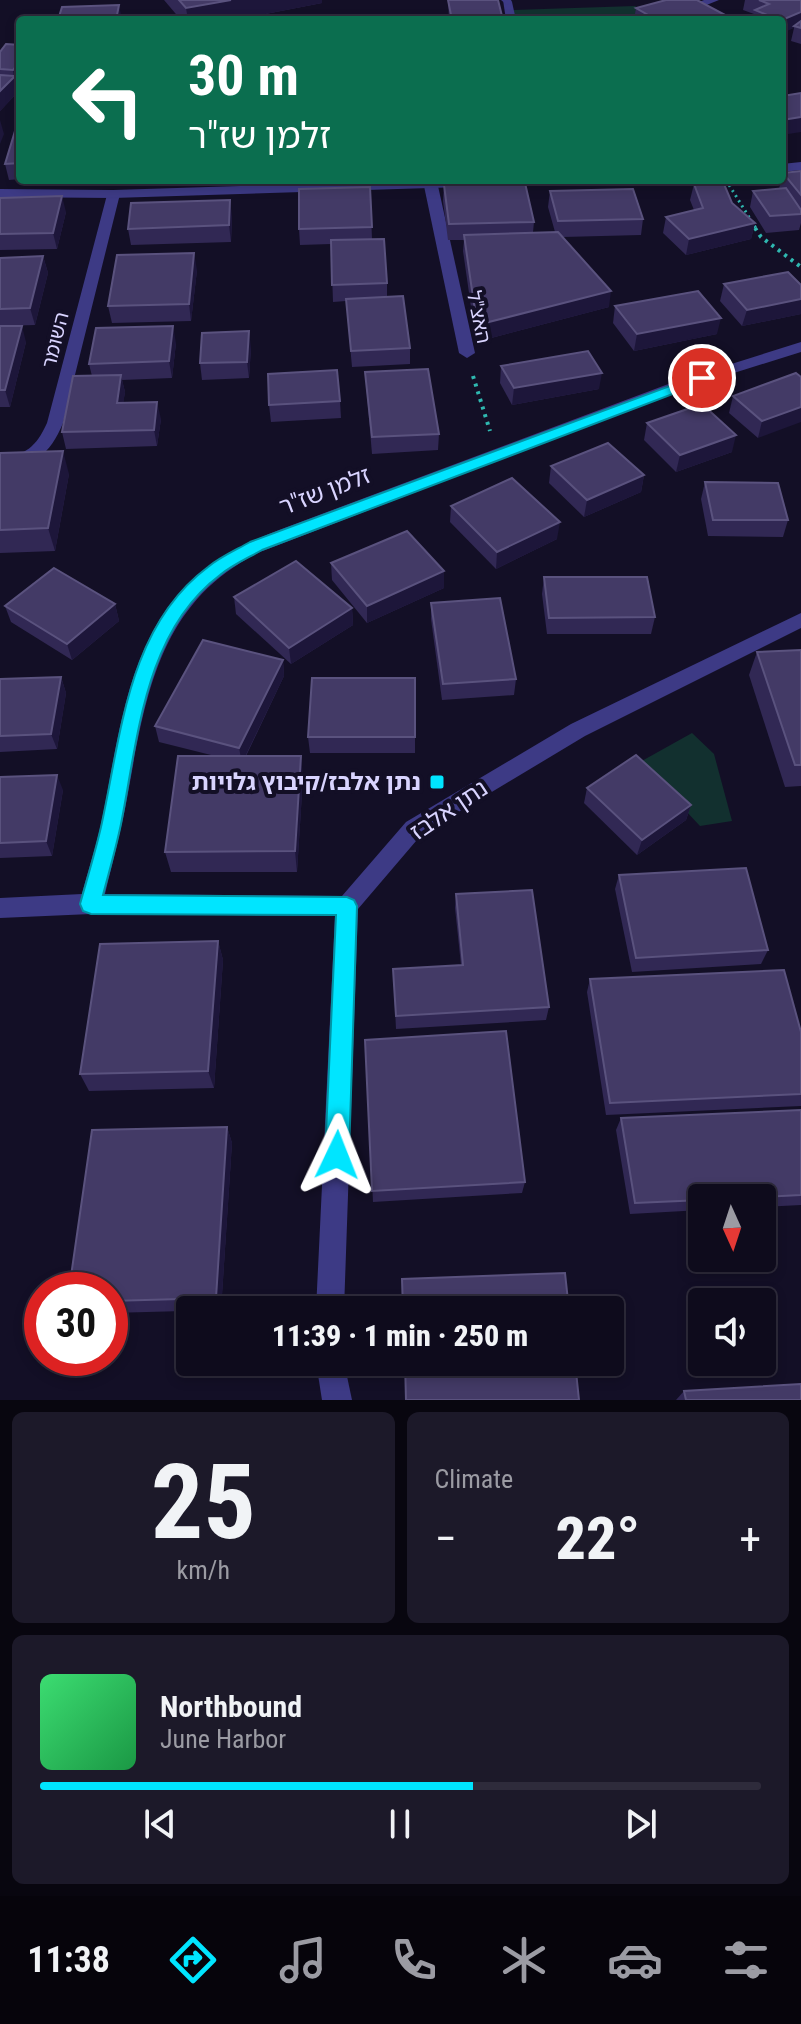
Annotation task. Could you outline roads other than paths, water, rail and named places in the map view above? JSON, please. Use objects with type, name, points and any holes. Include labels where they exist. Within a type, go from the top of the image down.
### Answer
[{"type":"street","points":[[679,12],[714,0]]},
{"type":"street","points":[[0,193],[113,194],[472,184]]},
{"type":"street","name":"האצ\"ל","points":[[431,186],[467,353]]},
{"type":"street","name":"השומר","points":[[0,463],[24,461],[44,450],[55,423],[113,194]]},
{"type":"street","name":"זלמן שז\"ר","points":[[91,904],[111,827],[133,709],[156,643],[181,604],[213,571],[256,546],[677,386],[801,347]]},
{"type":"street","name":"נתן אלבז","points":[[347,906],[414,828],[578,730],[801,620]]},
{"type":"street","points":[[0,908],[91,904],[347,906],[331,1296]]},
{"type":"street","points":[[333,1376],[337,1400]]},
{"type":"place","name":"נתן אלבז/קיבוץ גלויות","points":[[437,782]]}]
